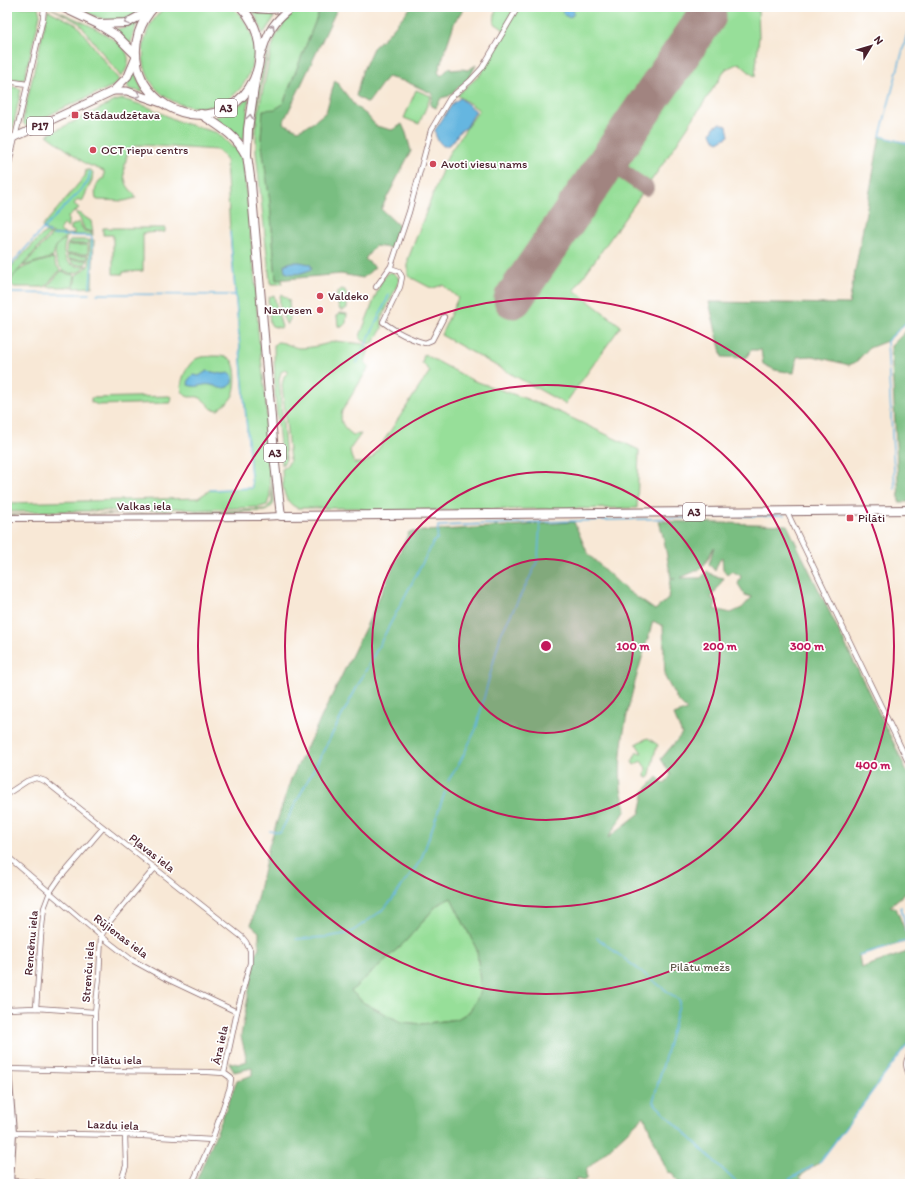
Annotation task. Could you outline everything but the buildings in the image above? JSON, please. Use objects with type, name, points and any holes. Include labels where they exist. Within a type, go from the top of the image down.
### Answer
[{"type":"highway","name":"A3","points":[[62,7],[98,24],[117,36],[136,56]]},
{"type":"highway","name":"A3","points":[[98,24],[127,23],[154,7]]},
{"type":"highway","name":"A3","points":[[154,7],[141,26],[136,45],[136,56],[139,73],[147,88],[162,103],[177,111],[185,113],[201,114],[217,112],[235,102],[249,88],[256,74]]},
{"type":"highway","name":"A3","points":[[241,7],[249,16],[256,28],[260,46],[260,55],[250,112],[246,155],[281,516],[910,510]]},
{"type":"highway","name":"A3","points":[[201,114],[233,136],[243,148],[246,155]]},
{"type":"main road","points":[[250,7],[272,10],[288,7]]},
{"type":"main road","points":[[260,55],[267,35],[274,24],[284,13],[293,7]]},
{"type":"main road","name":"P17","points":[[7,141],[113,91],[128,76],[136,56]]},
{"type":"main road","points":[[113,91],[127,91],[162,103]]},
{"type":"main road","name":"Valkas iela","points":[[7,518],[281,516]]},
{"type":"main road","points":[[7,1056],[13,1133],[10,1183]]},
{"type":"street","points":[[7,172],[43,18],[44,7]]},
{"type":"street","points":[[376,287],[390,268],[409,212],[431,130],[450,98],[470,81],[482,68],[518,7]]},
{"type":"street","points":[[7,81],[27,84]]},
{"type":"street","points":[[390,268],[399,271],[402,277],[400,287],[383,322],[396,332],[426,343],[432,340],[444,317]]},
{"type":"street","points":[[787,512],[910,766]]},
{"type":"street","name":"Pļavas iela","points":[[7,794],[27,781],[36,778],[45,781],[242,937],[250,950]]},
{"type":"street","name":"Rencēnu iela","points":[[36,1008],[44,908],[50,892],[58,879],[104,828]]},
{"type":"street","name":"Rūjienas iela","points":[[7,856],[101,936],[132,960],[165,978],[237,1012]]},
{"type":"street","name":"Strenču iela","points":[[95,1072],[95,1012],[99,978],[101,936],[110,921],[155,868]]},
{"type":"street","name":"Āra iela","points":[[192,1184],[212,1140],[230,1087],[231,1078],[224,1073],[237,1012],[250,963],[250,950]]},
{"type":"street","points":[[7,1009],[36,1008],[95,1012]]},
{"type":"street","points":[[910,1054],[906,1059],[906,1068],[910,1076]]},
{"type":"street","name":"Pilātu iela","points":[[8,1070],[224,1073]]},
{"type":"street","name":"Lazdu iela","points":[[13,1133],[125,1134],[212,1140]]},
{"type":"street","points":[[120,1184],[126,1166],[125,1134]]},
{"type":"street","points":[[10,1183],[47,1183]]},
{"type":"green space","points":[[7,7],[38,7],[40,15],[24,80],[7,79]]},
{"type":"green space","points":[[76,7],[144,7],[127,19],[119,21],[102,19]]},
{"type":"green space","points":[[166,7],[231,7],[246,22],[254,43],[254,57],[244,83],[228,99],[208,107],[188,106],[168,98],[153,84],[144,64],[145,39],[152,22]]},
{"type":"green space","points":[[303,7],[321,7],[283,104],[275,110],[263,110],[261,138],[270,202],[276,279],[282,279],[282,283],[280,284],[271,284],[256,152],[257,118],[271,51],[275,38],[283,25],[281,21],[288,15]]},
{"type":"green space","points":[[321,7],[338,7],[283,123],[298,130],[311,124],[326,112],[335,80],[355,106],[367,115],[376,126],[392,130],[402,124],[411,151],[381,209],[399,226],[391,248],[375,246],[365,259],[375,267],[363,278],[341,274],[276,280],[270,202],[261,138],[263,110],[275,109],[283,104]]},
{"type":"green space","points":[[411,7],[465,7],[455,21],[438,72],[441,76],[450,67],[451,70],[468,70],[476,65],[470,77],[449,96],[441,98],[436,108],[430,105],[433,94],[407,82],[387,77],[368,103],[356,96],[362,72],[373,48],[388,34]]},
{"type":"green space","points":[[496,7],[758,7],[759,37],[755,77],[739,63],[726,69],[665,161],[574,290],[621,326],[565,404],[441,335],[458,298],[443,285],[433,288],[429,287],[408,276],[408,259],[448,155],[479,110],[457,95],[480,75],[504,33],[503,29],[494,23]]},
{"type":"green space","points":[[51,8],[81,21],[103,33],[120,45],[126,52],[128,58],[127,68],[121,77],[79,23]]},
{"type":"green space","points":[[48,10],[77,25],[119,80],[113,86],[59,110],[27,127],[24,124],[23,118]]},
{"type":"green space","points":[[253,12],[272,14],[274,18],[263,34],[257,18]]},
{"type":"green space","points":[[136,23],[130,45],[113,30],[127,27]]},
{"type":"green space","points":[[280,23],[270,44],[252,138],[257,96],[265,60],[269,44]]},
{"type":"green space","points":[[134,71],[143,92],[129,89],[127,83]]},
{"type":"green space","points":[[7,85],[21,89],[13,128],[7,136]]},
{"type":"green space","points":[[416,90],[431,96],[419,124],[404,118]]},
{"type":"green space","points":[[248,98],[244,139],[241,140],[228,128],[213,118],[230,112]]},
{"type":"green space","points":[[123,99],[148,107],[180,122],[218,133],[233,148],[236,147],[242,159],[256,291],[258,330],[271,464],[269,467],[270,496],[267,505],[260,507],[195,510],[175,508],[169,510],[7,512],[7,503],[198,498],[210,490],[252,488],[230,232],[226,160],[224,156],[217,150],[141,145],[135,146],[128,151],[124,174],[129,188],[136,198],[124,201],[98,200],[96,199],[95,193],[97,184],[104,178],[104,171],[86,164],[47,135],[115,101]]},
{"type":"green space","points":[[880,136],[910,144],[910,319],[887,341],[869,348],[856,362],[849,365],[813,356],[797,357],[794,373],[775,370],[763,364],[761,350],[751,350],[746,358],[722,357],[709,302],[849,304]]},
{"type":"green space","points":[[86,170],[93,172],[92,180],[82,202],[78,199],[74,204],[79,208],[68,217],[68,227],[66,227],[64,223],[60,229],[64,234],[74,234],[74,231],[71,230],[71,226],[79,222],[84,231],[93,233],[93,235],[53,234],[42,227],[85,176]]},
{"type":"green space","points":[[77,212],[91,221],[93,232],[85,230],[76,214]]},
{"type":"green space","points":[[103,228],[165,228],[165,232],[143,233],[143,271],[113,274],[113,235],[103,235]]},
{"type":"green space","points":[[45,232],[52,235],[69,236],[58,244],[53,257],[23,266],[51,236],[49,235],[10,280],[7,281],[8,270]]},
{"type":"green space","points":[[66,239],[64,248],[65,258],[74,265],[87,265],[78,272],[70,273],[58,265],[56,250],[59,243]]},
{"type":"green space","points":[[71,240],[89,240],[88,244],[67,244]]},
{"type":"green space","points":[[90,240],[94,240],[92,287],[74,288],[76,275],[89,265]]},
{"type":"green space","points":[[67,245],[88,245],[88,254],[66,254]]},
{"type":"green space","points":[[67,255],[88,255],[88,259],[68,259]]},
{"type":"green space","points":[[53,258],[60,270],[45,287],[14,287],[11,284],[16,273],[21,269]]},
{"type":"green space","points":[[69,260],[88,260],[85,264],[74,264]]},
{"type":"green space","points":[[61,271],[75,275],[73,287],[47,287]]},
{"type":"green space","points":[[392,272],[398,277],[399,281],[382,318],[382,329],[373,343],[369,344],[360,339],[360,336],[381,282],[388,273]]},
{"type":"green space","points":[[342,289],[345,290],[347,308],[340,310],[337,302],[337,292]]},
{"type":"green space","points":[[281,294],[289,300],[290,319],[287,325],[281,310]]},
{"type":"green space","points":[[274,295],[282,327],[280,328],[272,326],[270,323],[268,300],[269,297]]},
{"type":"green space","points":[[340,313],[347,314],[346,323],[342,327],[338,326],[337,316]]},
{"type":"green space","points":[[910,327],[910,502],[899,502],[891,346]]},
{"type":"green space","points":[[335,341],[364,344],[369,348],[365,362],[369,367],[341,415],[343,425],[347,430],[353,435],[361,434],[350,449],[354,463],[364,463],[373,457],[430,371],[422,363],[424,354],[472,380],[527,399],[561,413],[639,450],[637,508],[367,511],[358,508],[297,508],[288,501],[285,496],[283,486],[282,469],[287,466],[290,460],[282,385],[284,376],[288,373],[287,369],[281,372],[279,379],[286,459],[282,465],[275,395],[274,345],[277,342],[280,342],[299,348],[304,348]]},
{"type":"green space","points":[[223,356],[229,358],[234,365],[236,376],[235,388],[232,397],[218,410],[212,409],[198,397],[186,396],[181,385],[184,374],[194,360],[200,357]]},
{"type":"green space","points":[[171,397],[170,403],[98,405],[91,402],[91,398]]},
{"type":"green space","points":[[272,467],[274,501],[273,505],[266,511],[185,514],[7,515],[166,514],[179,511],[189,513],[266,509],[272,502]]},
{"type":"green space","name":"Pilātu mežs","points":[[659,521],[787,525],[910,778],[910,889],[890,906],[896,908],[909,941],[859,955],[861,968],[910,951],[910,1041],[819,1163],[799,1177],[806,1182],[801,1182],[799,1184],[678,1184],[672,1173],[667,1172],[644,1116],[586,1170],[586,1179],[583,1181],[576,1179],[576,1184],[195,1184],[237,1081],[252,1075],[252,1068],[234,1072],[229,1062],[238,1064],[247,1061],[241,1036],[255,957],[259,947],[259,932],[251,925],[269,846],[291,779],[370,618],[409,532],[574,522],[588,554],[625,589],[655,610],[668,599],[670,579],[675,579],[671,578]],"holes":[[[714,547],[709,564],[715,571],[722,557],[723,570],[727,575],[732,571],[741,576],[738,584],[745,595],[752,597],[742,608],[731,613],[714,609],[717,601],[711,598],[724,578],[714,576],[707,571],[701,578],[680,578],[698,570],[705,564]],[[653,621],[663,626],[665,677],[678,701],[687,710],[674,715],[682,734],[661,759],[671,775],[665,784],[657,777],[645,790],[640,813],[608,838],[626,810],[621,789],[620,768],[625,726],[635,682]],[[451,898],[477,950],[481,992],[469,1012],[457,1019],[422,1024],[401,1022],[364,1003],[351,991],[405,942],[437,905]]]},
{"type":"green space","points":[[648,738],[658,745],[649,778],[645,777],[646,768],[641,761],[634,765],[632,762],[637,752],[642,753],[637,743]]},
{"type":"green space","points":[[451,898],[477,950],[481,992],[469,1012],[457,1019],[422,1024],[401,1022],[364,1003],[351,991],[405,942],[437,905]]},
{"type":"water","points":[[561,7],[573,7],[574,13],[572,16],[568,17],[564,15]]},
{"type":"water","points":[[460,98],[476,111],[466,128],[460,131],[453,142],[447,146],[443,146],[437,139],[435,130],[453,103]]},
{"type":"water","points":[[720,123],[727,126],[729,136],[718,142],[713,138],[711,133],[714,127]]},
{"type":"water","points":[[291,262],[310,264],[312,269],[298,274],[285,272],[284,265]]},
{"type":"water","points":[[207,371],[223,374],[230,373],[233,377],[232,383],[229,387],[223,388],[208,385],[188,385],[189,379],[193,375],[199,376]]},
{"type":"waterway","points":[[910,18],[880,136],[910,144]]},
{"type":"waterway","points":[[7,269],[88,182],[90,172]]},
{"type":"waterway","points":[[43,229],[50,233]]},
{"type":"waterway","points":[[210,490],[252,488],[230,232]]},
{"type":"waterway","points":[[53,235],[92,237],[90,287]]},
{"type":"waterway","points":[[7,293],[89,294]]},
{"type":"waterway","points":[[97,294],[236,295]]},
{"type":"waterway","points":[[357,363],[389,295]]},
{"type":"waterway","points":[[895,489],[887,341],[910,319]]},
{"type":"waterway","points":[[270,831],[280,833],[434,541],[437,539],[438,526],[784,515]]},
{"type":"waterway","points":[[448,781],[460,762],[476,729],[501,634],[538,559],[540,522]]},
{"type":"waterway","points":[[296,939],[327,937],[350,933],[380,912],[391,901],[421,860],[445,792]]},
{"type":"waterway","points":[[901,907],[909,940]]},
{"type":"waterway","points":[[597,938],[680,1001],[653,1102],[738,1184]]},
{"type":"waterway","points":[[859,955],[910,940]]},
{"type":"waterway","points":[[819,1163],[910,1041]]},
{"type":"waterway","points":[[781,1184],[813,1166]]},
{"type":"taxiway","points":[[607,161],[646,188]]},
{"type":"runway","points":[[513,299],[707,16]]},
{"type":"place","name":"Stādaudzētava","points":[[75,115]]},
{"type":"place","name":"OCT riepu centrs","points":[[93,150]]},
{"type":"place","name":"Avoti viesu nams","points":[[433,164]]},
{"type":"place","name":"Valdeko","points":[[320,296]]},
{"type":"place","name":"Narvesen","points":[[320,310]]},
{"type":"place","name":"Pilāti","points":[[850,518]]}]
